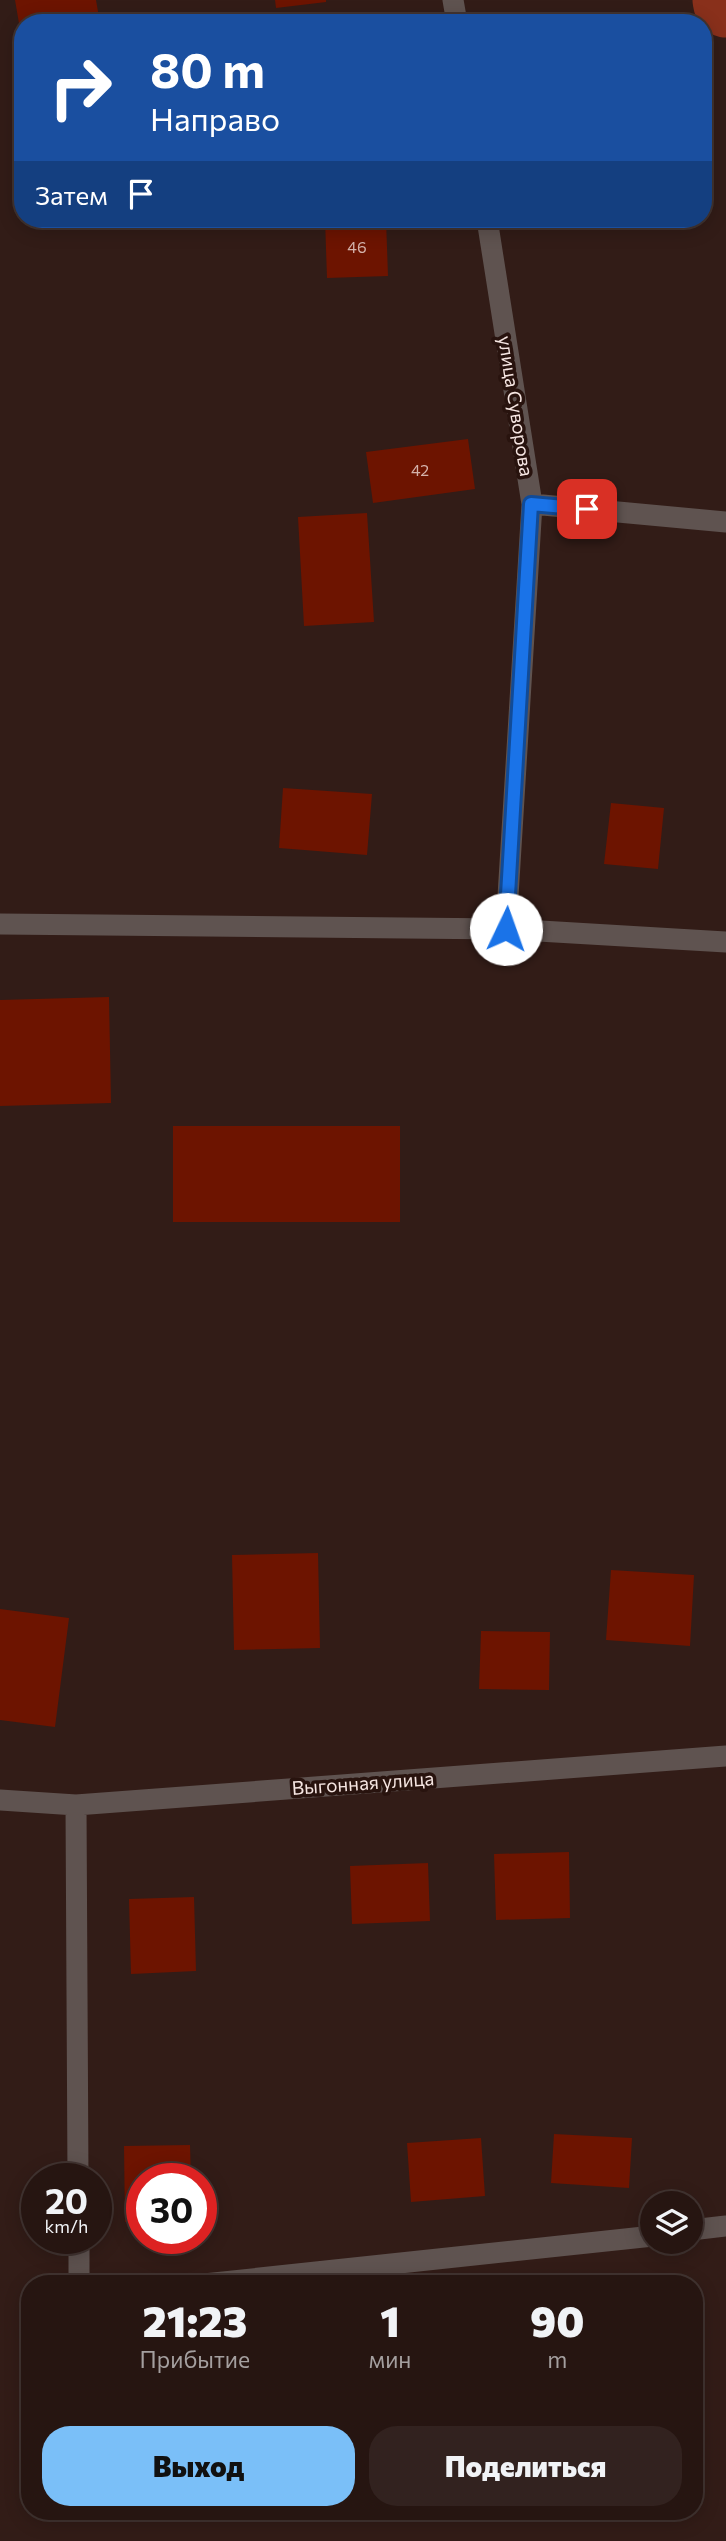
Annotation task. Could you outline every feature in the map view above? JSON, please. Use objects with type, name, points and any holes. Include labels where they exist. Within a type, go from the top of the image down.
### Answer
[{"type":"street","name":"улица Суворова","points":[[488,228],[531,504],[506,929]]},
{"type":"street","points":[[531,504],[726,522]]},
{"type":"street","points":[[0,924],[506,929],[726,942]]},
{"type":"street","name":"Выгонная улица","points":[[0,1800],[76,1805],[726,1756]]},
{"type":"street","points":[[76,1805],[78,2163]]},
{"type":"street","points":[[703,2229],[726,2226]]},
{"type":"street","points":[[288,2275],[640,2237]]},
{"type":"street","points":[[79,2254],[79,2275]]},
{"type":"building","points":[[15,0],[96,0],[98,14],[17,14]]},
{"type":"building","points":[[275,0],[326,0],[326,2],[276,8]]},
{"type":"building","points":[[325,228],[386,228],[388,276],[327,278]]},
{"type":"building","points":[[468,439],[475,489],[373,503],[366,452]]},
{"type":"building","points":[[367,513],[374,622],[304,626],[298,517]]},
{"type":"building","points":[[283,788],[372,794],[367,855],[279,848]]},
{"type":"building","points":[[611,803],[664,808],[658,869],[604,864]]},
{"type":"building","points":[[109,997],[111,1103],[0,1106],[0,1000]]},
{"type":"building","points":[[173,1126],[400,1126],[400,1222],[173,1222]]},
{"type":"building","points":[[318,1553],[320,1648],[234,1650],[232,1555]]},
{"type":"building","points":[[611,1570],[694,1575],[690,1646],[606,1640]]},
{"type":"building","points":[[0,1609],[69,1618],[55,1727],[0,1720]]},
{"type":"building","points":[[481,1631],[550,1632],[549,1690],[479,1689]]},
{"type":"building","points":[[569,1852],[570,1918],[496,1920],[494,1854]]},
{"type":"building","points":[[428,1863],[430,1921],[352,1924],[350,1866]]},
{"type":"building","points":[[194,1897],[196,1971],[131,1974],[129,1899]]},
{"type":"building","points":[[554,2134],[632,2138],[629,2188],[551,2183]]},
{"type":"building","points":[[481,2138],[485,2196],[411,2202],[407,2143]]},
{"type":"building","points":[[190,2145],[191,2163],[126,2163],[125,2222],[124,2146]]},
{"type":"waterway","points":[[725,0],[726,5]]},
{"type":"route","points":[[506,929],[531,504],[587,509]]}]
